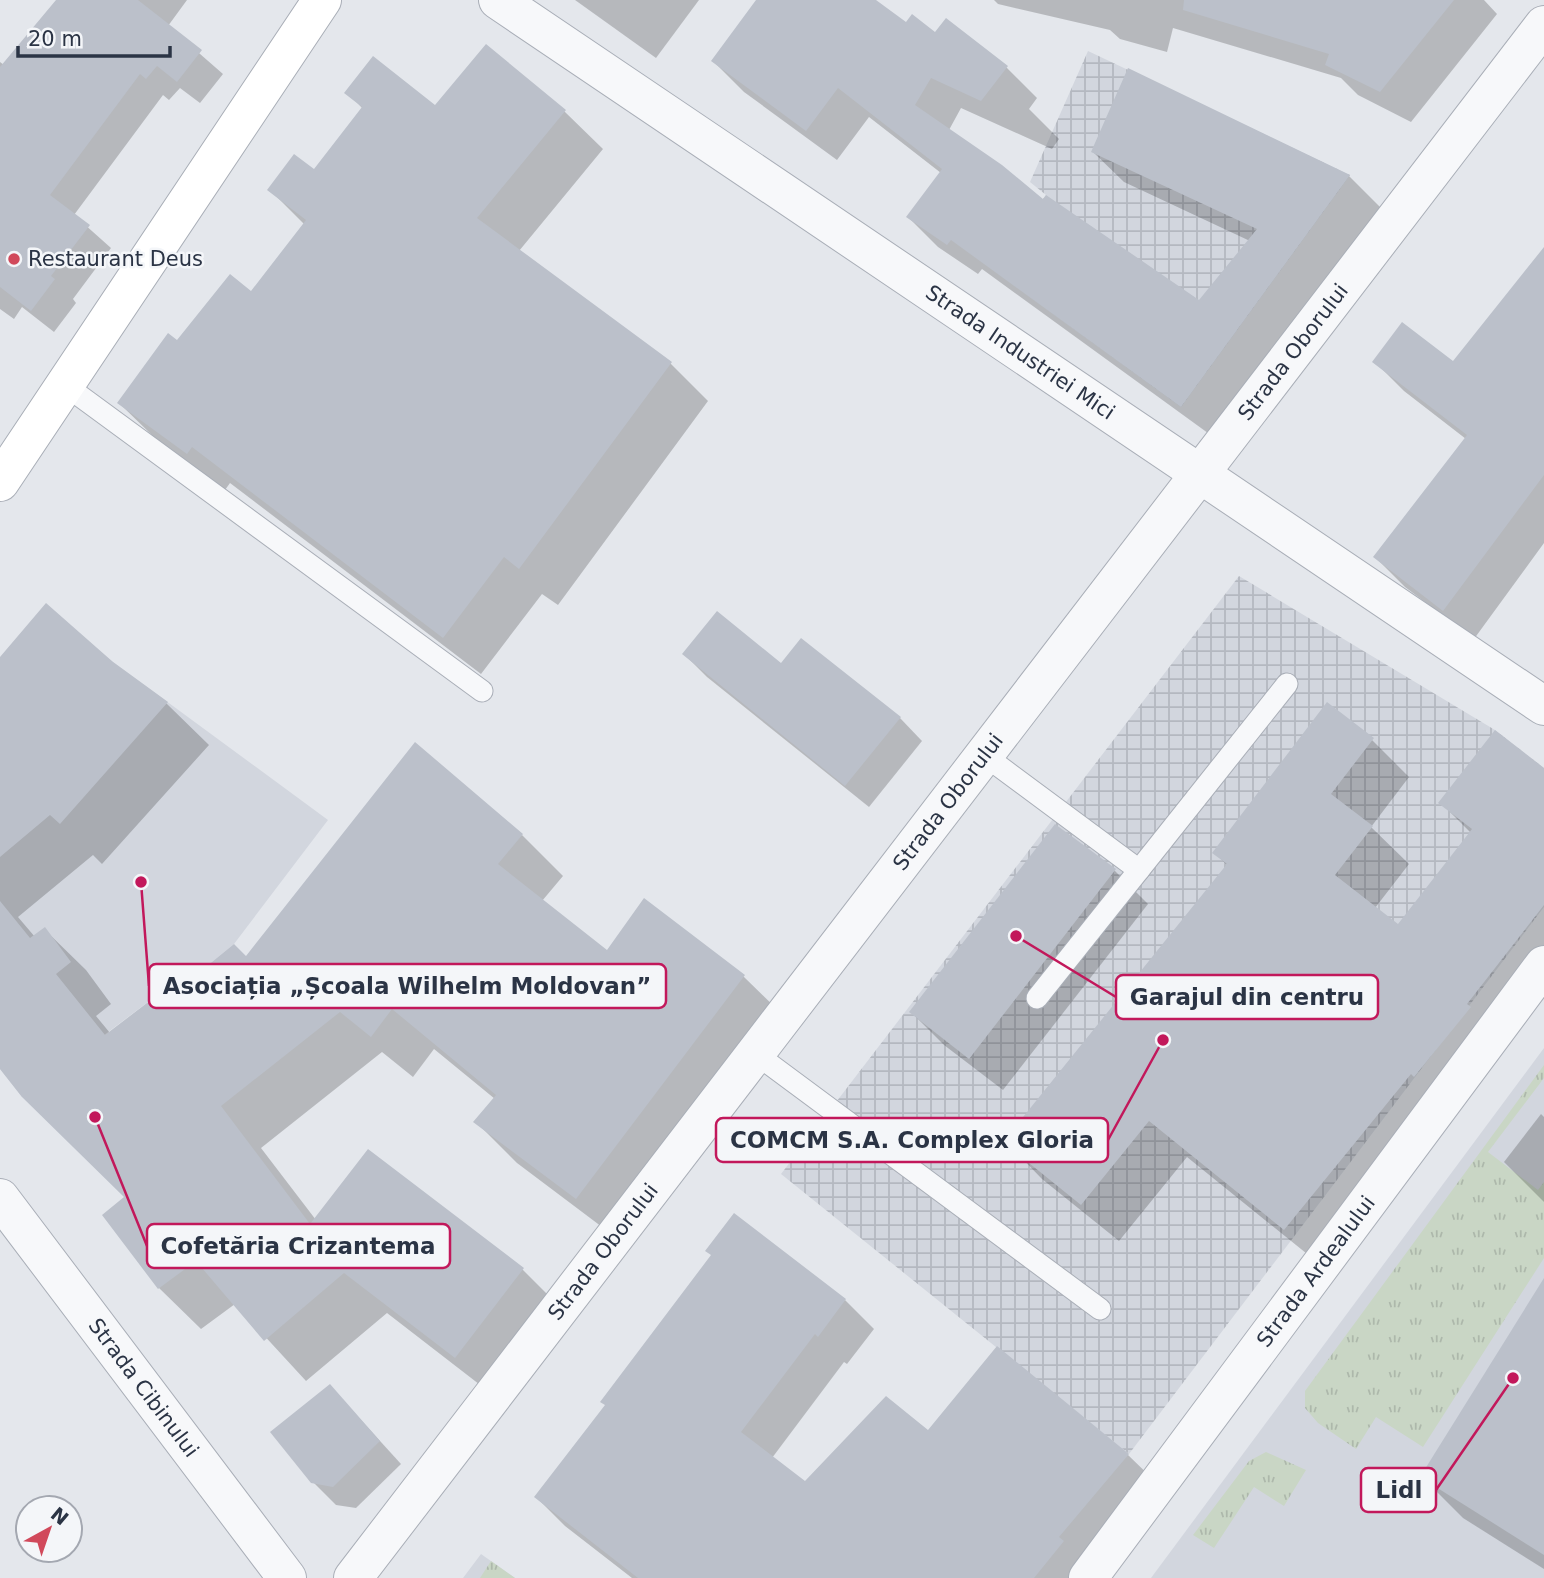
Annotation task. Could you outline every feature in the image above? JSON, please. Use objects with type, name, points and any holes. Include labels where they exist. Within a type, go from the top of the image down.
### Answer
[{"type":"street","points":[[0,482],[323,0]]},
{"type":"street","name":"Strada Industriei Mici","points":[[498,0],[1544,705]]},
{"type":"street","name":"Strada Oborului","points":[[353,1578],[1202,475],[1544,25]]},
{"type":"street","name":"Strada Ardealului","points":[[1088,1578],[1544,965]]},
{"type":"street","name":"Strada Cibinului","points":[[0,1198],[287,1578]]},
{"type":"lane","points":[[65,385],[482,691]]},
{"type":"lane","points":[[1037,998],[1287,684]]},
{"type":"lane","points":[[984,755],[1139,870]]},
{"type":"lane","points":[[756,1054],[1100,1309]]},
{"type":"shaded area","points":[[1088,51],[1350,175],[1181,407],[992,269],[1046,195],[1030,182]]},
{"type":"shaded area","points":[[1239,576],[1495,730],[1544,768],[1544,907],[1129,1454],[781,1174]]},
{"type":"shaded area","points":[[90,645],[328,820],[234,944],[191,979],[185,974],[22,1097],[0,1069],[0,748]]},
{"type":"shaded area","points":[[1544,1048],[1544,1578],[1151,1578]]},
{"type":"shaded area","points":[[481,1554],[515,1578],[463,1578]]},
{"type":"green space","points":[[1544,1065],[1544,1078],[1488,1152],[1538,1190],[1544,1182],[1544,1258],[1423,1447],[1376,1417],[1356,1449],[1318,1423],[1305,1408],[1305,1391]]},
{"type":"green space","points":[[1266,1452],[1306,1470],[1284,1506],[1254,1487],[1214,1548],[1193,1535],[1249,1461]]},
{"type":"green space","points":[[491,1561],[515,1578],[480,1578]]},
{"type":"building","points":[[56,0],[138,0],[202,50],[177,82],[157,66],[146,79],[140,74],[50,195],[90,225],[51,276],[55,279],[31,311],[0,287],[0,67]]},
{"type":"building","points":[[756,0],[876,0],[906,22],[912,14],[935,32],[946,18],[1008,66],[981,101],[931,78],[915,105],[1002,165],[1043,199],[1046,195],[1199,300],[1257,229],[1091,152],[1128,68],[1350,175],[1181,407],[951,240],[947,245],[906,217],[942,169],[838,88],[806,131],[711,61]]},
{"type":"building","points":[[1184,0],[1454,0],[1380,92],[1325,65],[1329,54],[1183,10]]},
{"type":"building","points":[[486,44],[566,110],[477,218],[672,362],[519,569],[504,557],[443,638],[192,447],[187,454],[117,403],[168,333],[177,340],[230,274],[251,291],[306,220],[267,190],[294,154],[314,169],[362,107],[344,93],[373,56],[435,105]]},
{"type":"building","points":[[1544,247],[1544,475],[1443,611],[1373,557],[1467,435],[1372,362],[1402,322],[1453,361]]},
{"type":"building","points":[[46,603],[113,662],[168,702],[60,824],[50,815],[0,857],[0,657]]},
{"type":"building","points":[[717,611],[781,663],[801,638],[901,717],[845,786],[682,654]]},
{"type":"building","points":[[1327,702],[1374,738],[1331,794],[1373,826],[1335,875],[1398,924],[1472,829],[1438,803],[1495,730],[1544,768],[1544,905],[1467,1004],[1471,1007],[1414,1077],[1411,1074],[1284,1230],[1149,1121],[1081,1205],[1003,1142],[1227,864],[1212,853]]},
{"type":"building","points":[[415,742],[523,834],[498,864],[607,950],[644,898],[745,975],[576,1199],[473,1122],[496,1095],[392,1009],[371,1037],[340,1012],[221,1106],[310,1224],[368,1149],[524,1268],[455,1358],[344,1273],[264,1341],[196,1261],[158,1289],[102,1215],[124,1197],[22,1097],[0,1069],[0,901],[30,938],[45,927],[71,962],[56,974],[105,1035],[185,974],[191,979],[234,944],[246,956]]},
{"type":"building","points":[[1055,824],[1116,869],[969,1059],[909,1012]]},
{"type":"building","points":[[734,1213],[846,1299],[818,1337],[815,1334],[741,1432],[805,1481],[886,1396],[928,1430],[997,1346],[1129,1454],[1059,1537],[1064,1541],[1034,1578],[638,1578],[534,1497],[605,1405],[600,1402],[711,1255],[705,1251]]},
{"type":"building","points":[[1544,1278],[1544,1555],[1420,1477]]},
{"type":"building","points":[[330,1384],[380,1441],[333,1487],[311,1483],[270,1432]]},
{"type":"place","name":"Restaurant Deus","points":[[14,259]]},
{"type":"place","name":"Asociația „Școala Wilhelm Moldovan”","points":[[141,882]]},
{"type":"place","name":"Garajul din centru","points":[[1016,936]]},
{"type":"place","name":"COMCM S.A. Complex Gloria","points":[[1163,1040]]},
{"type":"place","name":"Cofetăria Crizantema","points":[[95,1117]]},
{"type":"place","name":"Lidl","points":[[1513,1378]]}]
